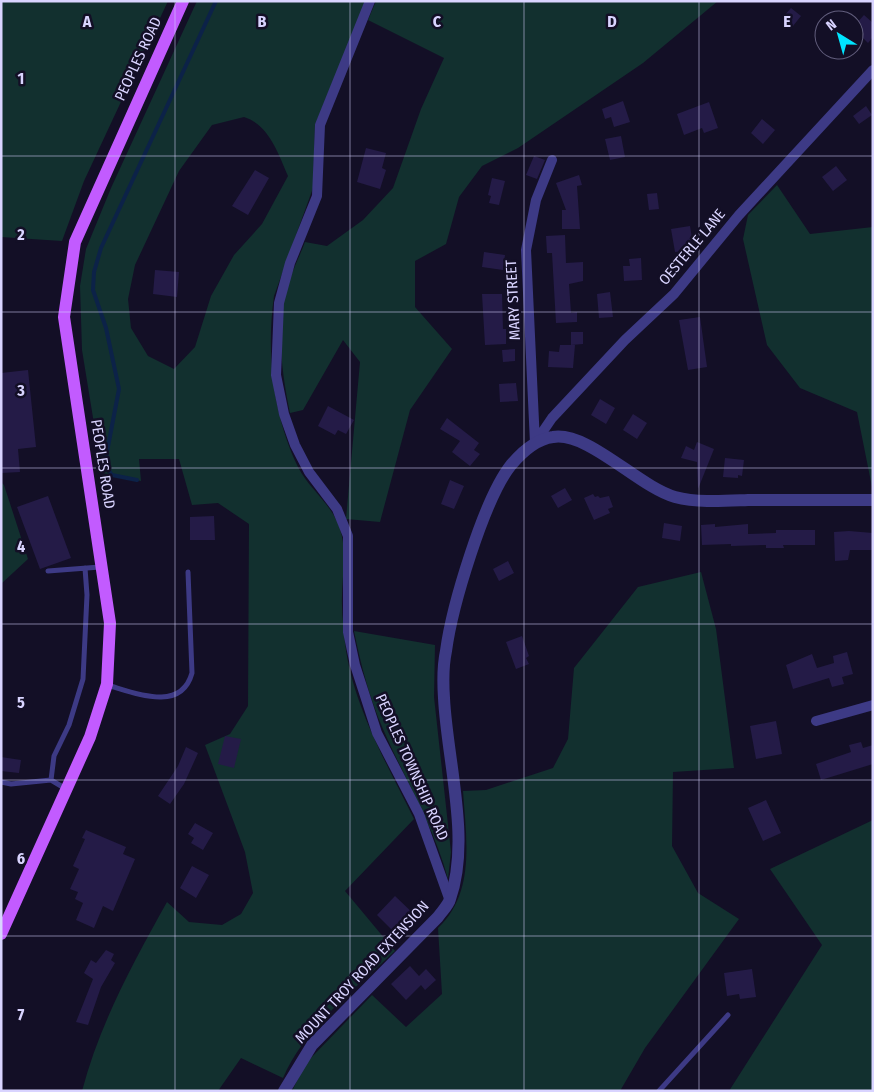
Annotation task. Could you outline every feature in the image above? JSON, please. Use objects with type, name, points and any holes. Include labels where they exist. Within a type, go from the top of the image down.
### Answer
[{"type":"main road","name":"PEOPLES ROAD","points":[[1,934],[90,737],[107,684],[110,623],[103,567],[66,342],[64,317],[74,242],[183,1]]},
{"type":"street","name":"PEOPLES TOWNSHIP ROAD","points":[[370,1],[320,125],[319,185],[317,196],[290,263],[279,302],[276,375],[289,430],[300,458],[337,509],[348,536],[348,632],[355,665],[377,733],[420,814],[450,901]]},
{"type":"street","name":"OESTERLE LANE","points":[[535,443],[552,418],[625,340],[674,294],[739,214],[873,70]]},
{"type":"street","name":"MARY STREET","points":[[535,443],[526,250],[536,200],[552,160]]},
{"type":"street","name":"MOUNT TROY ROAD EXTENSION","points":[[284,1091],[312,1045],[413,943],[450,901],[458,850],[455,792],[444,698],[445,652],[469,565],[489,506],[510,466],[535,443],[554,436],[578,440],[603,454],[652,488],[676,497],[707,501],[873,500]]},
{"type":"street","points":[[816,721],[873,705]]},
{"type":"lane","points":[[48,571],[103,567]]},
{"type":"lane","points":[[52,780],[54,756],[69,725],[83,679],[87,595],[85,568]]},
{"type":"lane","points":[[107,684],[139,694],[169,698],[175,696],[185,687],[192,673],[188,572]]},
{"type":"lane","points":[[1,782],[11,784],[52,780],[66,789]]},
{"type":"lane","points":[[659,1091],[728,1016]]},
{"type":"green space","points":[[1,1],[168,1],[84,181],[62,241],[1,237]]},
{"type":"green space","points":[[197,1],[366,1],[315,125],[313,188],[274,296],[271,361],[277,405],[289,447],[298,467],[332,512],[340,529],[344,548],[343,624],[349,666],[355,688],[372,733],[414,819],[345,891],[395,951],[348,994],[318,1025],[292,1059],[283,1078],[241,1058],[218,1091],[82,1091],[89,1066],[108,1017],[167,902],[189,922],[222,925],[241,914],[253,893],[245,852],[205,745],[230,734],[248,706],[249,524],[218,503],[192,505],[179,459],[139,459],[141,481],[102,473],[82,350],[80,286],[86,249],[111,188]],"holes":[[[244,117],[260,126],[272,141],[288,176],[262,224],[234,255],[211,296],[195,347],[174,369],[148,356],[131,328],[128,299],[135,265],[179,171],[212,125]]]},
{"type":"green space","points":[[376,1],[718,1],[643,63],[518,148],[482,166],[459,197],[446,244],[415,261],[415,307],[452,349],[410,410],[380,522],[346,519],[360,362],[343,340],[303,410],[290,413],[281,352],[281,322],[286,292],[305,242],[327,246],[363,220],[393,188],[421,109],[444,58],[368,20]]},
{"type":"green space","points":[[777,185],[810,234],[873,227],[873,492],[857,412],[800,388],[767,345],[743,239],[748,215]]},
{"type":"green space","points":[[1,482],[4,485],[28,559],[1,584]]},
{"type":"green space","points":[[701,572],[716,629],[734,768],[673,772],[672,846],[698,893],[739,919],[645,1048],[620,1091],[292,1091],[306,1063],[372,995],[406,1027],[442,994],[438,928],[450,914],[458,898],[463,881],[466,864],[466,827],[463,791],[486,790],[553,768],[568,739],[574,668],[638,587]]},
{"type":"green space","points":[[354,631],[435,645],[434,697],[451,852],[448,879],[435,840],[378,717],[366,681]]},
{"type":"green space","points":[[873,820],[873,1091],[729,1091],[822,945],[770,869]]},
{"type":"building","points":[[791,8],[801,16],[793,26],[783,17]]},
{"type":"building","points":[[864,15],[873,23],[873,37],[868,43],[864,39]]},
{"type":"building","points":[[623,101],[630,122],[614,127],[611,117],[605,119],[602,109]]},
{"type":"building","points":[[709,102],[718,128],[704,133],[702,128],[684,135],[677,114]]},
{"type":"building","points":[[866,106],[872,115],[859,124],[853,116]]},
{"type":"building","points":[[762,119],[775,130],[763,144],[751,133]]},
{"type":"building","points":[[621,136],[625,157],[610,160],[605,139]]},
{"type":"building","points":[[366,148],[386,153],[382,168],[386,170],[380,189],[357,182]]},
{"type":"building","points":[[534,156],[545,160],[537,179],[526,175]]},
{"type":"building","points":[[836,166],[847,180],[833,191],[822,177]]},
{"type":"building","points":[[255,170],[269,178],[248,215],[232,206]]},
{"type":"building","points":[[579,175],[582,185],[577,186],[580,229],[562,229],[562,210],[566,210],[556,183]]},
{"type":"building","points":[[492,178],[505,181],[499,205],[489,203],[491,196],[488,195]]},
{"type":"building","points":[[657,193],[659,209],[649,210],[647,194]]},
{"type":"building","points":[[690,226],[694,250],[675,252],[671,229]]},
{"type":"building","points":[[565,235],[566,263],[583,262],[583,281],[569,284],[571,313],[577,312],[577,322],[556,323],[552,253],[547,253],[546,236]]},
{"type":"building","points":[[484,252],[505,255],[503,270],[482,267]]},
{"type":"building","points":[[641,258],[642,280],[624,281],[623,266],[630,266],[629,259]]},
{"type":"building","points":[[155,270],[179,272],[177,297],[153,294]]},
{"type":"building","points":[[610,292],[613,317],[599,318],[597,294]]},
{"type":"building","points":[[482,294],[502,294],[503,329],[506,329],[506,344],[485,345]]},
{"type":"building","points":[[700,317],[707,367],[688,370],[679,320]]},
{"type":"building","points":[[571,332],[583,332],[583,344],[571,345]]},
{"type":"building","points":[[560,345],[575,345],[573,368],[548,367],[549,351],[559,352]]},
{"type":"building","points":[[515,349],[515,361],[503,362],[502,350]]},
{"type":"building","points":[[28,370],[36,447],[18,449],[20,472],[1,473],[1,373]]},
{"type":"building","points":[[516,383],[518,401],[500,402],[499,384]]},
{"type":"building","points":[[600,399],[615,408],[606,424],[591,415]]},
{"type":"building","points":[[328,406],[354,420],[346,434],[338,430],[335,435],[318,426]]},
{"type":"building","points":[[633,414],[647,423],[637,439],[623,430]]},
{"type":"building","points":[[447,418],[479,443],[474,450],[480,454],[470,466],[452,452],[460,441],[440,429]]},
{"type":"building","points":[[697,442],[714,449],[698,489],[697,462],[681,458],[686,446],[694,450]]},
{"type":"building","points":[[725,458],[744,460],[742,476],[738,475],[738,478],[723,477]]},
{"type":"building","points":[[450,480],[464,486],[454,509],[441,504]]},
{"type":"building","points":[[565,488],[572,500],[558,508],[551,496]]},
{"type":"building","points":[[593,494],[595,497],[598,496],[600,498],[609,496],[613,507],[608,509],[610,513],[594,520],[584,498]]},
{"type":"building","points":[[48,496],[71,558],[40,569],[17,507]]},
{"type":"building","points":[[214,516],[215,540],[190,540],[190,517]]},
{"type":"building","points":[[664,523],[682,526],[680,541],[662,538]]},
{"type":"building","points":[[715,524],[715,527],[748,524],[748,534],[776,533],[776,530],[815,530],[815,545],[783,545],[784,548],[766,548],[766,545],[702,545],[701,525]]},
{"type":"building","points":[[834,532],[873,533],[873,550],[850,550],[848,560],[835,561]]},
{"type":"building","points":[[508,561],[514,573],[499,581],[493,569]]},
{"type":"building","points":[[522,636],[529,656],[526,658],[529,664],[516,669],[506,642]]},
{"type":"building","points":[[847,652],[853,674],[842,677],[844,684],[832,687],[829,678],[793,689],[786,665],[812,654],[817,668],[834,663],[833,656]]},
{"type":"building","points":[[776,721],[782,754],[756,759],[750,726]]},
{"type":"building","points":[[225,736],[241,739],[234,768],[218,764]]},
{"type":"building","points":[[861,742],[863,748],[873,745],[873,764],[821,780],[816,764],[851,752],[849,745]]},
{"type":"building","points":[[186,747],[198,753],[184,784],[170,804],[158,796],[178,766]]},
{"type":"building","points":[[1,757],[21,760],[19,773],[1,771]]},
{"type":"building","points":[[766,800],[781,833],[763,841],[748,808]]},
{"type":"building","points":[[195,823],[213,833],[203,850],[191,843],[194,838],[188,834]]},
{"type":"building","points":[[86,830],[126,847],[123,854],[135,859],[113,911],[103,906],[94,928],[76,920],[83,903],[75,899],[78,892],[70,889],[79,869],[73,866],[85,839],[82,838]]},
{"type":"building","points":[[192,866],[209,875],[196,898],[180,888]]},
{"type":"building","points":[[395,896],[418,918],[399,937],[377,915]]},
{"type":"building","points":[[106,950],[114,954],[111,960],[115,963],[101,987],[88,1025],[76,1022],[93,979],[84,973],[91,960],[96,963]]},
{"type":"building","points":[[410,966],[419,976],[426,969],[436,980],[425,990],[421,985],[406,1000],[391,984]]},
{"type":"building","points":[[752,969],[756,997],[740,999],[739,994],[727,996],[724,973]]},
{"type":"waterway","points":[[137,480],[112,475],[108,469],[106,457],[119,389],[106,328],[93,290],[94,272],[101,248],[216,1]]}]
